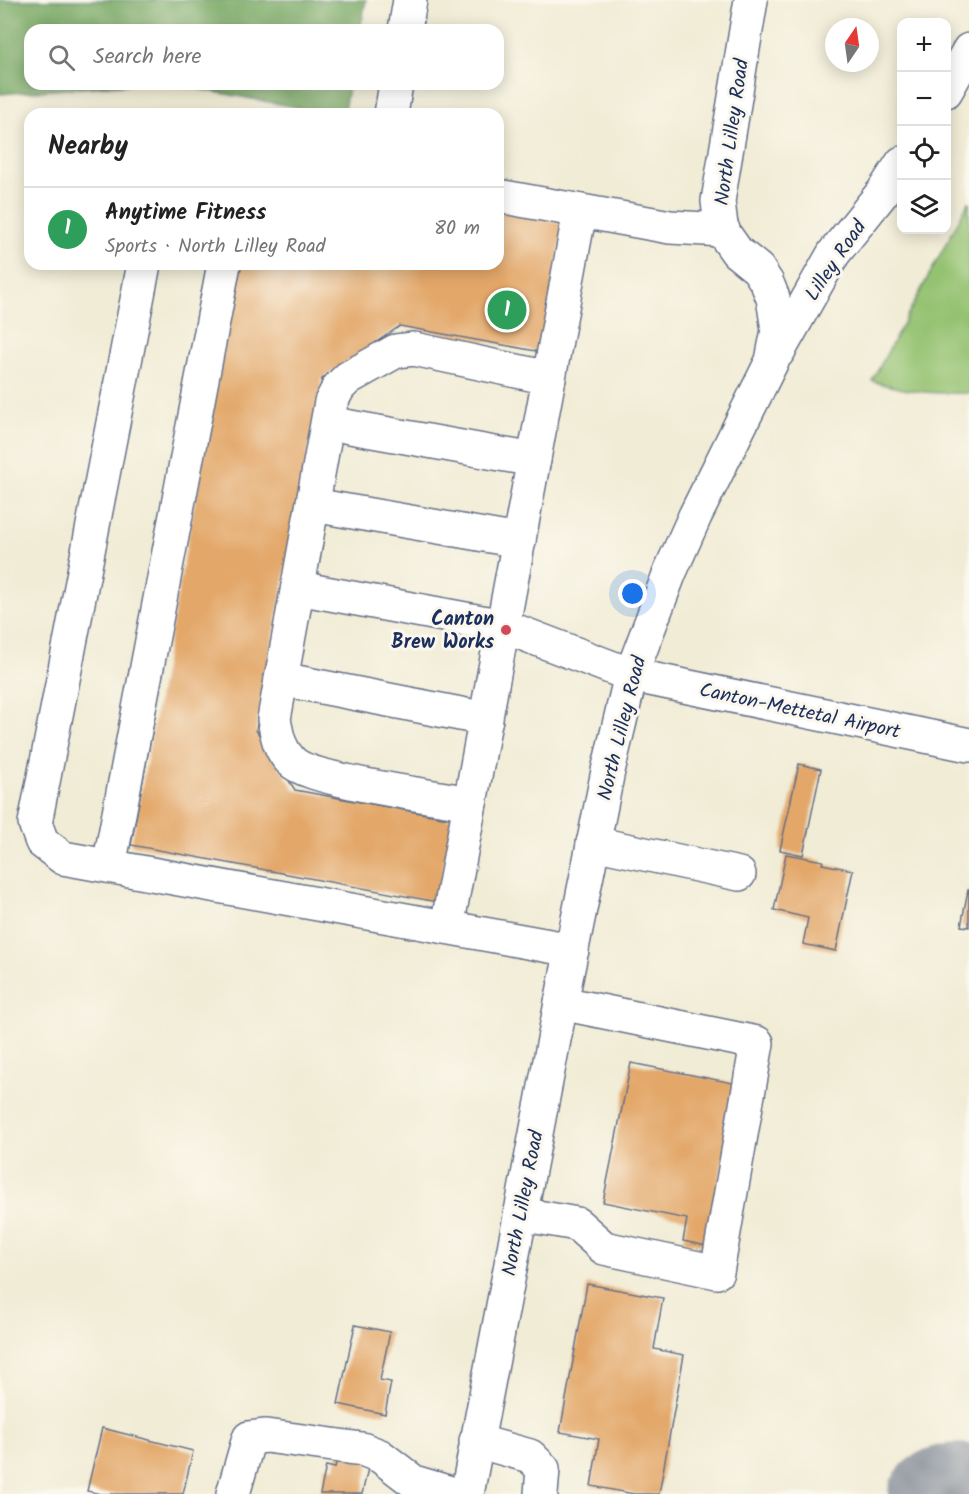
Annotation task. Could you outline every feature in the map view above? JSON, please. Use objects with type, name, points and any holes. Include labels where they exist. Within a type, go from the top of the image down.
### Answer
[{"type":"street","points":[[406,24],[410,0]]},
{"type":"street","name":"North Lilley Road","points":[[467,1494],[593,843],[631,675],[694,516],[772,361],[778,330],[773,298],[758,269],[737,252],[723,230],[718,201],[751,0]]},
{"type":"street","points":[[951,82],[969,50]]},
{"type":"street","points":[[393,108],[395,90]]},
{"type":"street","name":"Lilley Road","points":[[772,361],[834,253],[883,192],[897,171]]},
{"type":"street","points":[[504,197],[670,227],[723,230]]},
{"type":"street","points":[[447,927],[580,211]]},
{"type":"street","points":[[143,270],[35,823],[42,842],[63,858],[572,950]]},
{"type":"street","points":[[109,866],[223,270]]},
{"type":"street","points":[[470,803],[321,776],[292,763],[279,745],[274,719],[331,402],[339,387],[348,378],[396,351],[414,349],[549,378]]},
{"type":"street","points":[[328,423],[534,460]]},
{"type":"street","points":[[313,505],[519,541]]},
{"type":"street","name":"Canton-Mettetal Airport","points":[[298,588],[503,626],[631,675],[969,745]]},
{"type":"street","points":[[281,679],[486,719]]},
{"type":"street","points":[[593,843],[739,874]]},
{"type":"street","points":[[520,1214],[577,1224],[604,1248],[717,1272],[758,1043],[561,1003]]},
{"type":"street","points":[[233,1494],[249,1438],[266,1436],[362,1449],[380,1456],[414,1482],[454,1494]]},
{"type":"street","points":[[476,1442],[530,1456],[543,1468],[541,1494]]},
{"type":"green space","points":[[0,0],[366,0],[361,24],[24,24],[24,90],[53,90],[0,94]]},
{"type":"green space","points":[[204,90],[348,90],[344,108],[301,108]]},
{"type":"green space","points":[[969,201],[969,393],[920,392],[872,381]]},
{"type":"building","points":[[504,212],[564,223],[541,352],[400,326],[322,379],[256,730],[295,790],[453,819],[437,902],[131,845],[238,270],[504,270]]},
{"type":"building","points":[[799,764],[821,769],[803,855],[780,850]]},
{"type":"building","points":[[786,854],[853,870],[836,951],[803,944],[808,918],[774,910]]},
{"type":"building","points":[[969,890],[969,927],[961,926]]},
{"type":"building","points":[[631,1063],[738,1084],[707,1246],[683,1241],[687,1219],[603,1202]]},
{"type":"building","points":[[587,1284],[663,1298],[654,1349],[684,1355],[659,1494],[634,1494],[591,1486],[599,1439],[560,1432]]},
{"type":"building","points":[[355,1325],[390,1332],[380,1380],[391,1382],[385,1414],[338,1404]]},
{"type":"building","points":[[102,1428],[193,1451],[183,1494],[101,1494],[87,1491]]},
{"type":"building","points":[[338,1453],[370,1460],[362,1494],[320,1494],[326,1466],[335,1468]]},
{"type":"taxiway","points":[[924,1494],[933,1486],[944,1481],[969,1480]]},
{"type":"place","name":"Anytime Fitness","points":[[507,310]]},
{"type":"place","name":"Canton Brew Works","points":[[506,630]]}]
